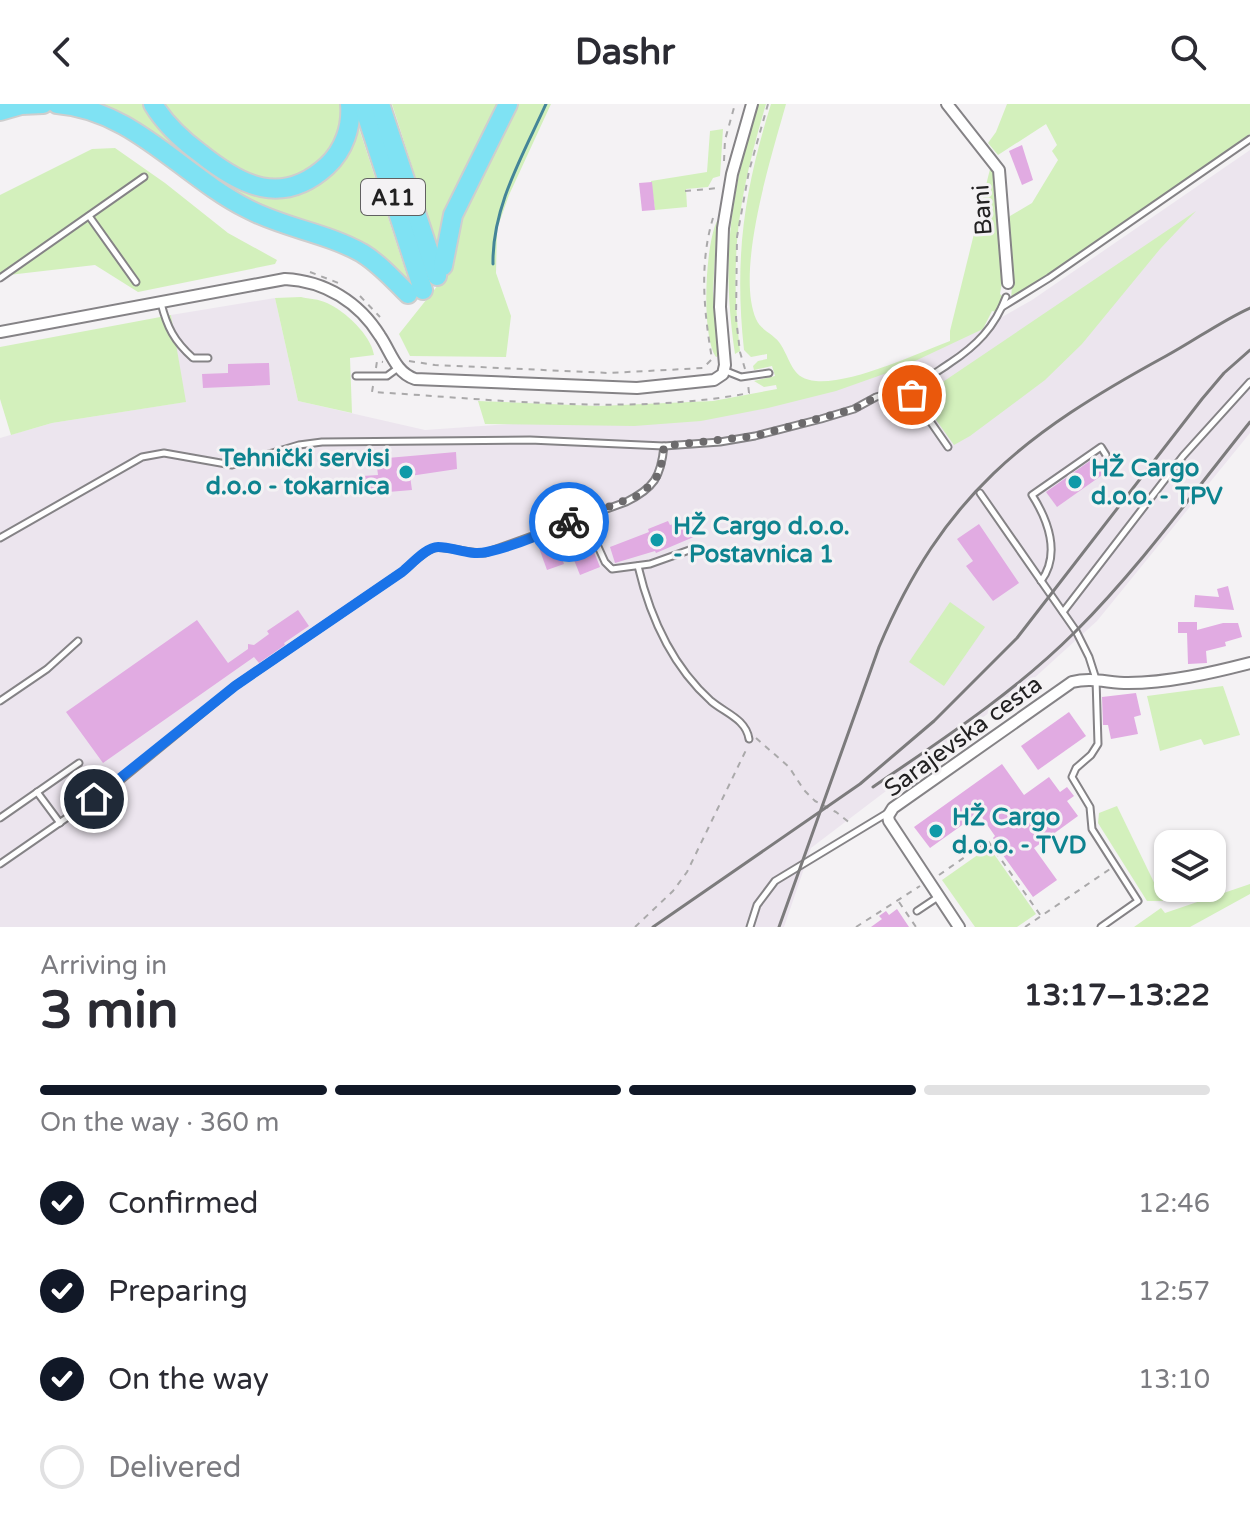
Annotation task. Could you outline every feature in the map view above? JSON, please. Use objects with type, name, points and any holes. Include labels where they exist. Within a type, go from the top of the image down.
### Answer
[{"type":"highway","points":[[0,111],[43,104]]},
{"type":"highway","name":"A11","points":[[57,104],[91,110],[112,118],[138,133],[220,194],[250,211],[364,254],[415,292],[363,104]]},
{"type":"highway","points":[[153,104],[166,123],[226,173],[250,185],[276,189],[298,185],[315,176],[335,158],[348,132],[350,104]]},
{"type":"highway","name":"A11","points":[[380,104],[440,271],[453,215],[508,104]]},
{"type":"street","points":[[0,332],[273,280],[296,279],[334,291],[355,305],[415,379],[637,388],[714,380],[719,378],[725,367],[720,307],[723,228],[732,174],[752,104]]},
{"type":"street","name":"Bani","points":[[947,104],[999,170],[1008,283]]},
{"type":"street","points":[[1096,679],[1127,683],[1155,681],[1217,672],[1250,663]]},
{"type":"street","name":"Sarajevska cesta","points":[[959,927],[889,821],[890,811],[1072,682],[1096,679]]},
{"type":"lane","points":[[1002,307],[1250,139]]},
{"type":"lane","points":[[0,278],[144,177]]},
{"type":"lane","points":[[89,216],[136,282]]},
{"type":"lane","points":[[912,395],[925,379],[977,344],[1006,297]]},
{"type":"lane","points":[[161,302],[167,326],[181,347],[193,358],[208,358]]},
{"type":"lane","points":[[356,376],[387,376],[402,365]]},
{"type":"lane","points":[[725,367],[741,377],[769,373]]},
{"type":"lane","points":[[1063,612],[1183,456],[1250,382]]},
{"type":"lane","points":[[0,538],[142,457],[164,453],[232,465],[299,445],[322,442],[530,440],[664,446],[755,436],[854,409],[876,397],[894,392],[912,395],[948,447]]},
{"type":"lane","points":[[0,864],[117,783],[235,686],[428,551],[437,547],[470,554],[485,553],[642,494],[660,473],[664,446]]},
{"type":"lane","points":[[1041,581],[1052,560],[1051,547],[1042,511],[1032,495],[1101,447],[1106,455]]},
{"type":"lane","points":[[980,493],[1063,612],[1089,657],[1096,679],[1098,744],[1076,768],[1072,777],[1090,807],[1092,829],[1138,901],[1101,927]]},
{"type":"lane","points":[[584,516],[605,562],[612,569],[638,566],[695,548]]},
{"type":"lane","points":[[638,566],[650,611],[663,639],[709,699],[741,722],[749,736]]},
{"type":"lane","points":[[0,701],[47,669],[78,641]]},
{"type":"lane","points":[[0,818],[79,763]]},
{"type":"lane","points":[[37,792],[60,823]]},
{"type":"lane","points":[[750,927],[757,905],[775,881],[890,811]]},
{"type":"lane","points":[[917,911],[939,897]]},
{"type":"path","points":[[725,167],[725,140],[735,104]]},
{"type":"path","points":[[745,369],[736,318],[737,237],[749,171],[768,104]]},
{"type":"path","points":[[685,191],[720,188],[722,180]]},
{"type":"path","points":[[707,366],[712,359],[707,330],[704,256],[714,214]]},
{"type":"path","points":[[303,270],[347,287]]},
{"type":"path","points":[[357,294],[380,316]]},
{"type":"path","points":[[376,370],[378,359],[384,362]]},
{"type":"path","points":[[402,365],[609,373],[744,364]]},
{"type":"path","points":[[373,385],[372,392],[608,403],[712,399],[749,393],[748,386]]},
{"type":"path","points":[[635,927],[673,891],[692,865],[746,753],[749,736],[789,767],[815,801],[858,829]]},
{"type":"path","points":[[934,878],[988,841],[1041,916]]},
{"type":"path","points":[[1025,927],[1115,866]]},
{"type":"path","points":[[856,927],[924,883]]},
{"type":"path","points":[[899,901],[916,927]]},
{"type":"shaded area","points":[[1250,150],[1250,433],[1097,621],[1032,680],[811,848],[784,927],[0,927],[0,438],[52,423],[185,402],[171,315],[275,298],[298,401],[425,430],[752,407],[885,370],[977,331],[1032,300]]},
{"type":"green space","points":[[88,104],[148,104],[204,164],[297,191],[358,125],[412,291],[391,269],[252,206]]},
{"type":"green space","points":[[159,104],[345,104],[337,140],[328,155],[314,167],[292,178],[270,180],[249,176],[210,153]]},
{"type":"green space","points":[[392,104],[501,104],[439,251]]},
{"type":"green space","points":[[517,104],[551,104],[509,195],[497,229],[496,273],[511,316],[506,357],[410,356],[399,334],[454,265],[459,222],[474,184]]},
{"type":"green space","points":[[758,104],[766,104],[743,197],[736,254],[740,351],[735,354],[729,288],[731,228],[741,168]]},
{"type":"green space","points":[[771,104],[786,104],[758,212],[750,272],[751,298],[758,323],[778,341],[797,373],[816,381],[847,378],[950,341],[992,161],[997,171],[1004,270],[1000,294],[1003,297],[997,312],[992,311],[983,329],[898,369],[836,391],[701,421],[634,426],[485,424],[478,401],[598,406],[713,401],[777,389],[776,385],[764,387],[754,381],[775,376],[772,366],[754,370],[753,366],[767,359],[767,354],[751,357],[744,350],[740,285],[748,196]]},
{"type":"green space","points":[[1007,104],[1250,104],[1250,134],[1243,142],[1011,299],[1013,273],[1007,222],[1010,216],[1032,203],[1058,160],[1052,151],[1057,145],[1046,124],[998,155],[988,143]]},
{"type":"green space","points":[[723,129],[720,176],[713,178],[708,187],[686,189],[687,207],[655,210],[651,181],[707,172],[710,131]]},
{"type":"green space","points":[[115,148],[228,233],[277,260],[275,264],[138,292],[95,265],[0,276],[0,195],[92,149]]},
{"type":"green space","points":[[1196,211],[1160,249],[1082,344],[1045,380],[954,445],[921,399],[922,396]]},
{"type":"green space","points":[[717,221],[713,291],[719,356],[716,357],[708,330],[706,290],[710,249]]},
{"type":"green space","points":[[301,297],[324,302],[342,312],[363,332],[372,347],[374,355],[350,358],[352,413],[298,401],[275,298]]},
{"type":"green space","points":[[171,315],[186,402],[52,423],[11,435],[0,399],[0,347]]},
{"type":"green space","points":[[950,602],[985,627],[944,686],[909,662]]},
{"type":"green space","points":[[1223,686],[1240,735],[1204,745],[1201,739],[1160,751],[1147,696]]},
{"type":"green space","points":[[1117,806],[1154,882],[1154,901],[1147,901],[1098,823],[1099,813]]},
{"type":"green space","points":[[989,847],[1036,914],[1017,927],[975,927],[942,880]]},
{"type":"green space","points":[[1250,884],[1250,894],[1190,927],[1134,927],[1161,908],[1165,913],[1197,902],[1226,902],[1226,892]]},
{"type":"building","points":[[1022,145],[1033,180],[1022,185],[1009,151]]},
{"type":"building","points":[[652,182],[655,210],[642,211],[639,183]]},
{"type":"building","points":[[269,363],[270,385],[203,388],[202,374],[228,373],[228,364]]},
{"type":"building","name":"Tehnički servisi d.o.o - tokarnica","points":[[456,452],[457,469],[410,476],[412,490],[364,494],[362,476],[378,475],[376,459]]},
{"type":"building","name":"HŽ Cargo d.o.o. - TPV","points":[[1094,458],[1105,473],[1057,507],[1046,492]]},
{"type":"building","name":"HŽ Cargo d.o.o. - Postavnica 1","points":[[690,519],[696,536],[656,553],[615,563],[610,547],[668,521],[670,525]]},
{"type":"building","points":[[979,524],[1019,583],[993,601],[966,566],[973,561],[957,539]]},
{"type":"building","points":[[555,539],[564,564],[547,570],[538,545]]},
{"type":"building","points":[[594,552],[600,567],[580,575],[574,560]]},
{"type":"building","points":[[1228,586],[1234,610],[1194,607],[1195,595],[1219,597],[1217,589]]},
{"type":"building","points":[[298,610],[309,626],[285,645],[259,663],[254,657],[103,763],[66,712],[197,620],[228,663],[248,649],[248,644],[254,645],[269,634],[267,631]]},
{"type":"building","points":[[1178,622],[1197,622],[1197,630],[1223,623],[1238,623],[1242,637],[1225,642],[1226,646],[1206,651],[1207,663],[1188,664],[1187,633],[1178,633]]},
{"type":"building","points":[[1136,693],[1141,715],[1134,717],[1138,734],[1111,739],[1108,725],[1103,725],[1102,697]]},
{"type":"building","points":[[1069,712],[1086,736],[1038,770],[1021,746]]},
{"type":"building","name":"HŽ Cargo d.o.o. - TVD","points":[[1002,764],[1024,795],[1049,777],[1060,792],[1067,787],[1074,796],[1067,801],[1078,816],[1034,848],[1057,880],[1033,897],[1000,851],[993,838],[995,836],[979,813],[930,848],[914,827]]},
{"type":"building","points":[[897,909],[909,927],[871,927],[882,919],[879,916],[886,911],[889,915]]},
{"type":"waterway","points":[[493,264],[503,202],[546,104]]},
{"type":"railway","points":[[779,927],[879,647],[904,594],[931,548],[961,508],[994,473],[1071,413],[1250,308]]},
{"type":"railway","points":[[653,927],[860,784],[934,721],[1017,638],[1202,399],[1224,373],[1250,350]]},
{"type":"railway","points":[[873,787],[1003,695],[1075,632],[1143,556],[1250,422]]},
{"type":"way so far","points":[[569,522],[642,494],[660,473],[664,446],[755,436],[854,409],[876,397],[894,392],[912,395]]},
{"type":"place","name":"Tehnički servisi d.o.o - tokarnica","points":[[406,472]]},
{"type":"place","name":"HŽ Cargo d.o.o. - TPV","points":[[1075,482]]},
{"type":"place","name":"HŽ Cargo d.o.o. - Postavnica 1","points":[[657,540]]},
{"type":"place","name":"HŽ Cargo d.o.o. - TVD","points":[[936,831]]},
{"type":"route","points":[[94,799],[174,738],[235,686],[428,551],[437,547],[470,554],[485,553],[569,522]]}]
